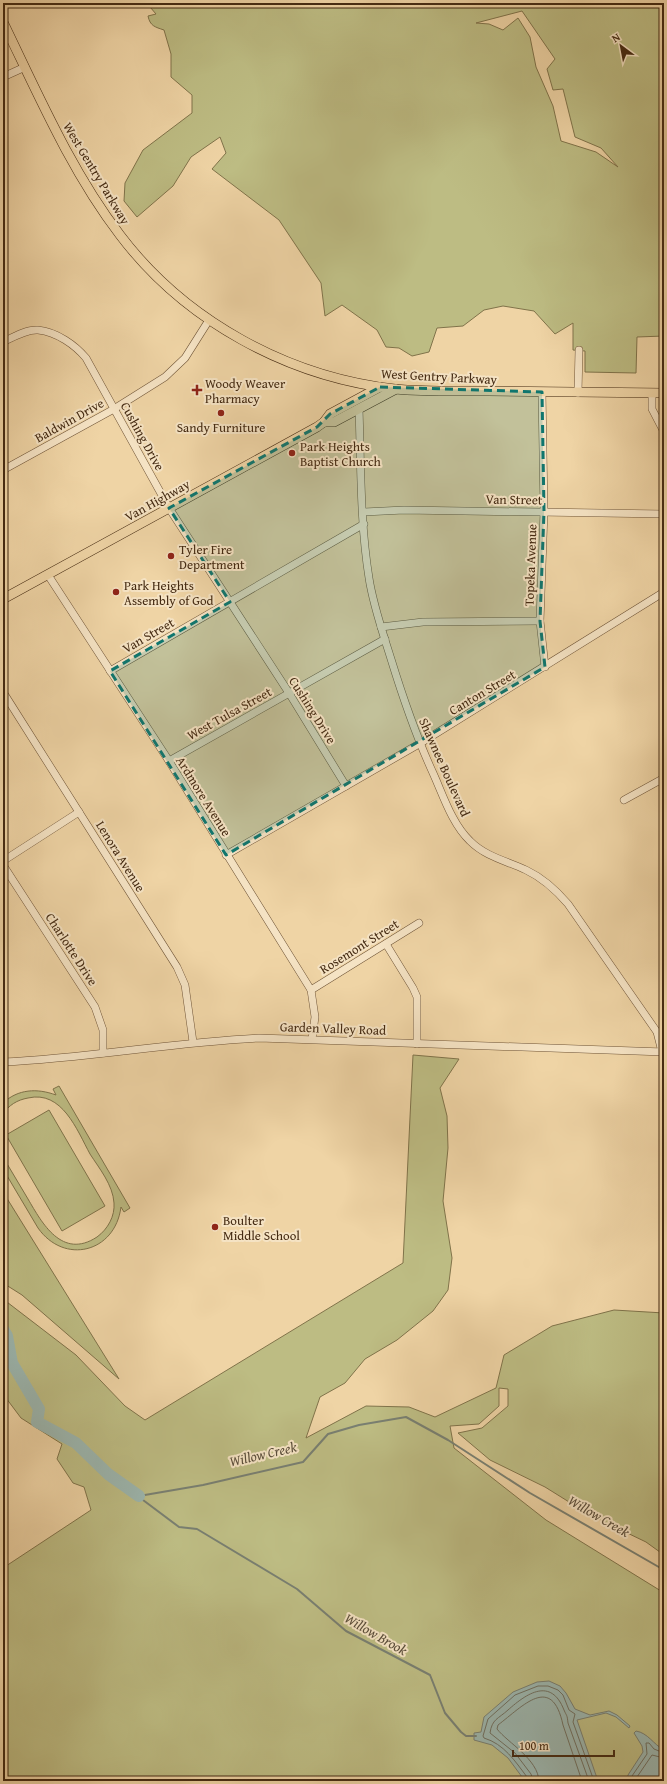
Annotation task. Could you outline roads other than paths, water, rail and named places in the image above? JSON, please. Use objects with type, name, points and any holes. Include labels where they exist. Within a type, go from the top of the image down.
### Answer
[{"type":"main road","name":"West Gentry Parkway","points":[[3,22],[24,67],[74,163],[101,208],[121,237],[167,286],[209,320],[257,348],[289,362],[332,377],[396,389],[664,393]]},
{"type":"main road","name":"Van Highway","points":[[3,599],[324,422],[330,414],[380,387]]},
{"type":"main road","name":"Van Highway","points":[[324,422],[334,422],[396,389]]},
{"type":"street","points":[[3,77],[24,67]]},
{"type":"street","name":"Baldwin Drive","points":[[3,470],[114,409],[165,377],[185,358],[209,320]]},
{"type":"street","name":"Cushing Drive","points":[[3,342],[26,332],[38,330],[66,340],[78,349],[86,358],[169,508],[289,694],[346,786]]},
{"type":"street","points":[[578,392],[579,350]]},
{"type":"street","name":"Topeka Avenue","points":[[542,392],[544,511],[540,621],[546,667]]},
{"type":"street","points":[[652,393],[652,409],[664,432]]},
{"type":"street","name":"Shawnee Boulevard","points":[[359,409],[365,549],[369,580],[381,627],[419,744],[459,828],[480,850],[494,858],[526,870],[560,895],[588,931],[657,1032],[663,1052]]},
{"type":"street","name":"Van Street","points":[[364,512],[404,510],[664,514]]},
{"type":"street","name":"Van Street","points":[[110,671],[364,524]]},
{"type":"street","name":"Ardmore Avenue","points":[[48,575],[169,761],[311,990],[314,1017],[312,1039]]},
{"type":"street","name":"Canton Street","points":[[226,855],[419,744],[546,667],[664,592]]},
{"type":"street","points":[[381,627],[423,622],[540,621]]},
{"type":"street","name":"West Tulsa Street","points":[[169,761],[385,639]]},
{"type":"street","name":"Lenora Avenue","points":[[3,692],[177,967],[185,985],[193,1042]]},
{"type":"street","points":[[624,800],[664,778]]},
{"type":"street","points":[[3,861],[79,812]]},
{"type":"street","name":"Charlotte Drive","points":[[3,865],[95,1007],[103,1030],[103,1053]]},
{"type":"street","name":"Rosemont Street","points":[[311,990],[419,923]]},
{"type":"street","points":[[386,944],[417,997],[417,1044]]},
{"type":"street","name":"Garden Valley Road","points":[[3,1062],[103,1053],[193,1042],[259,1038],[663,1052]]},
{"type":"water","points":[[549,1681],[560,1686],[566,1693],[575,1709],[590,1715],[609,1711],[617,1715],[630,1726],[629,1728],[616,1717],[606,1713],[577,1720],[598,1781],[525,1781],[508,1758],[492,1745],[474,1740],[474,1733],[481,1732],[484,1717],[513,1692],[537,1682]]},
{"type":"water","points":[[636,1731],[647,1736],[664,1750],[664,1781],[627,1781],[628,1775],[643,1752],[642,1746],[634,1733]]},
{"type":"waterway","name":"Willow Creek","points":[[3,1329],[7,1336],[12,1363],[39,1409],[37,1422],[76,1443],[108,1474],[139,1496]]},
{"type":"waterway","name":"Willow Creek","points":[[139,1496],[203,1485],[303,1462],[328,1434],[359,1425],[406,1417],[448,1440],[530,1493],[664,1570]]},
{"type":"waterway","name":"Willow Brook","points":[[139,1497],[179,1527],[197,1529],[297,1589],[346,1631],[430,1675],[445,1713],[466,1736],[476,1736]]},
{"type":"place","name":"Woody Weaver Pharmacy","points":[[197,390]]},
{"type":"place","name":"Sandy Furniture","points":[[221,413]]},
{"type":"place","name":"Park Heights Baptist Church","points":[[292,453]]},
{"type":"place","name":"Tyler Fire Department","points":[[171,556]]},
{"type":"place","name":"Park Heights Assembly of God","points":[[116,592]]},
{"type":"place","name":"Boulter Middle School","points":[[215,1227]]}]
